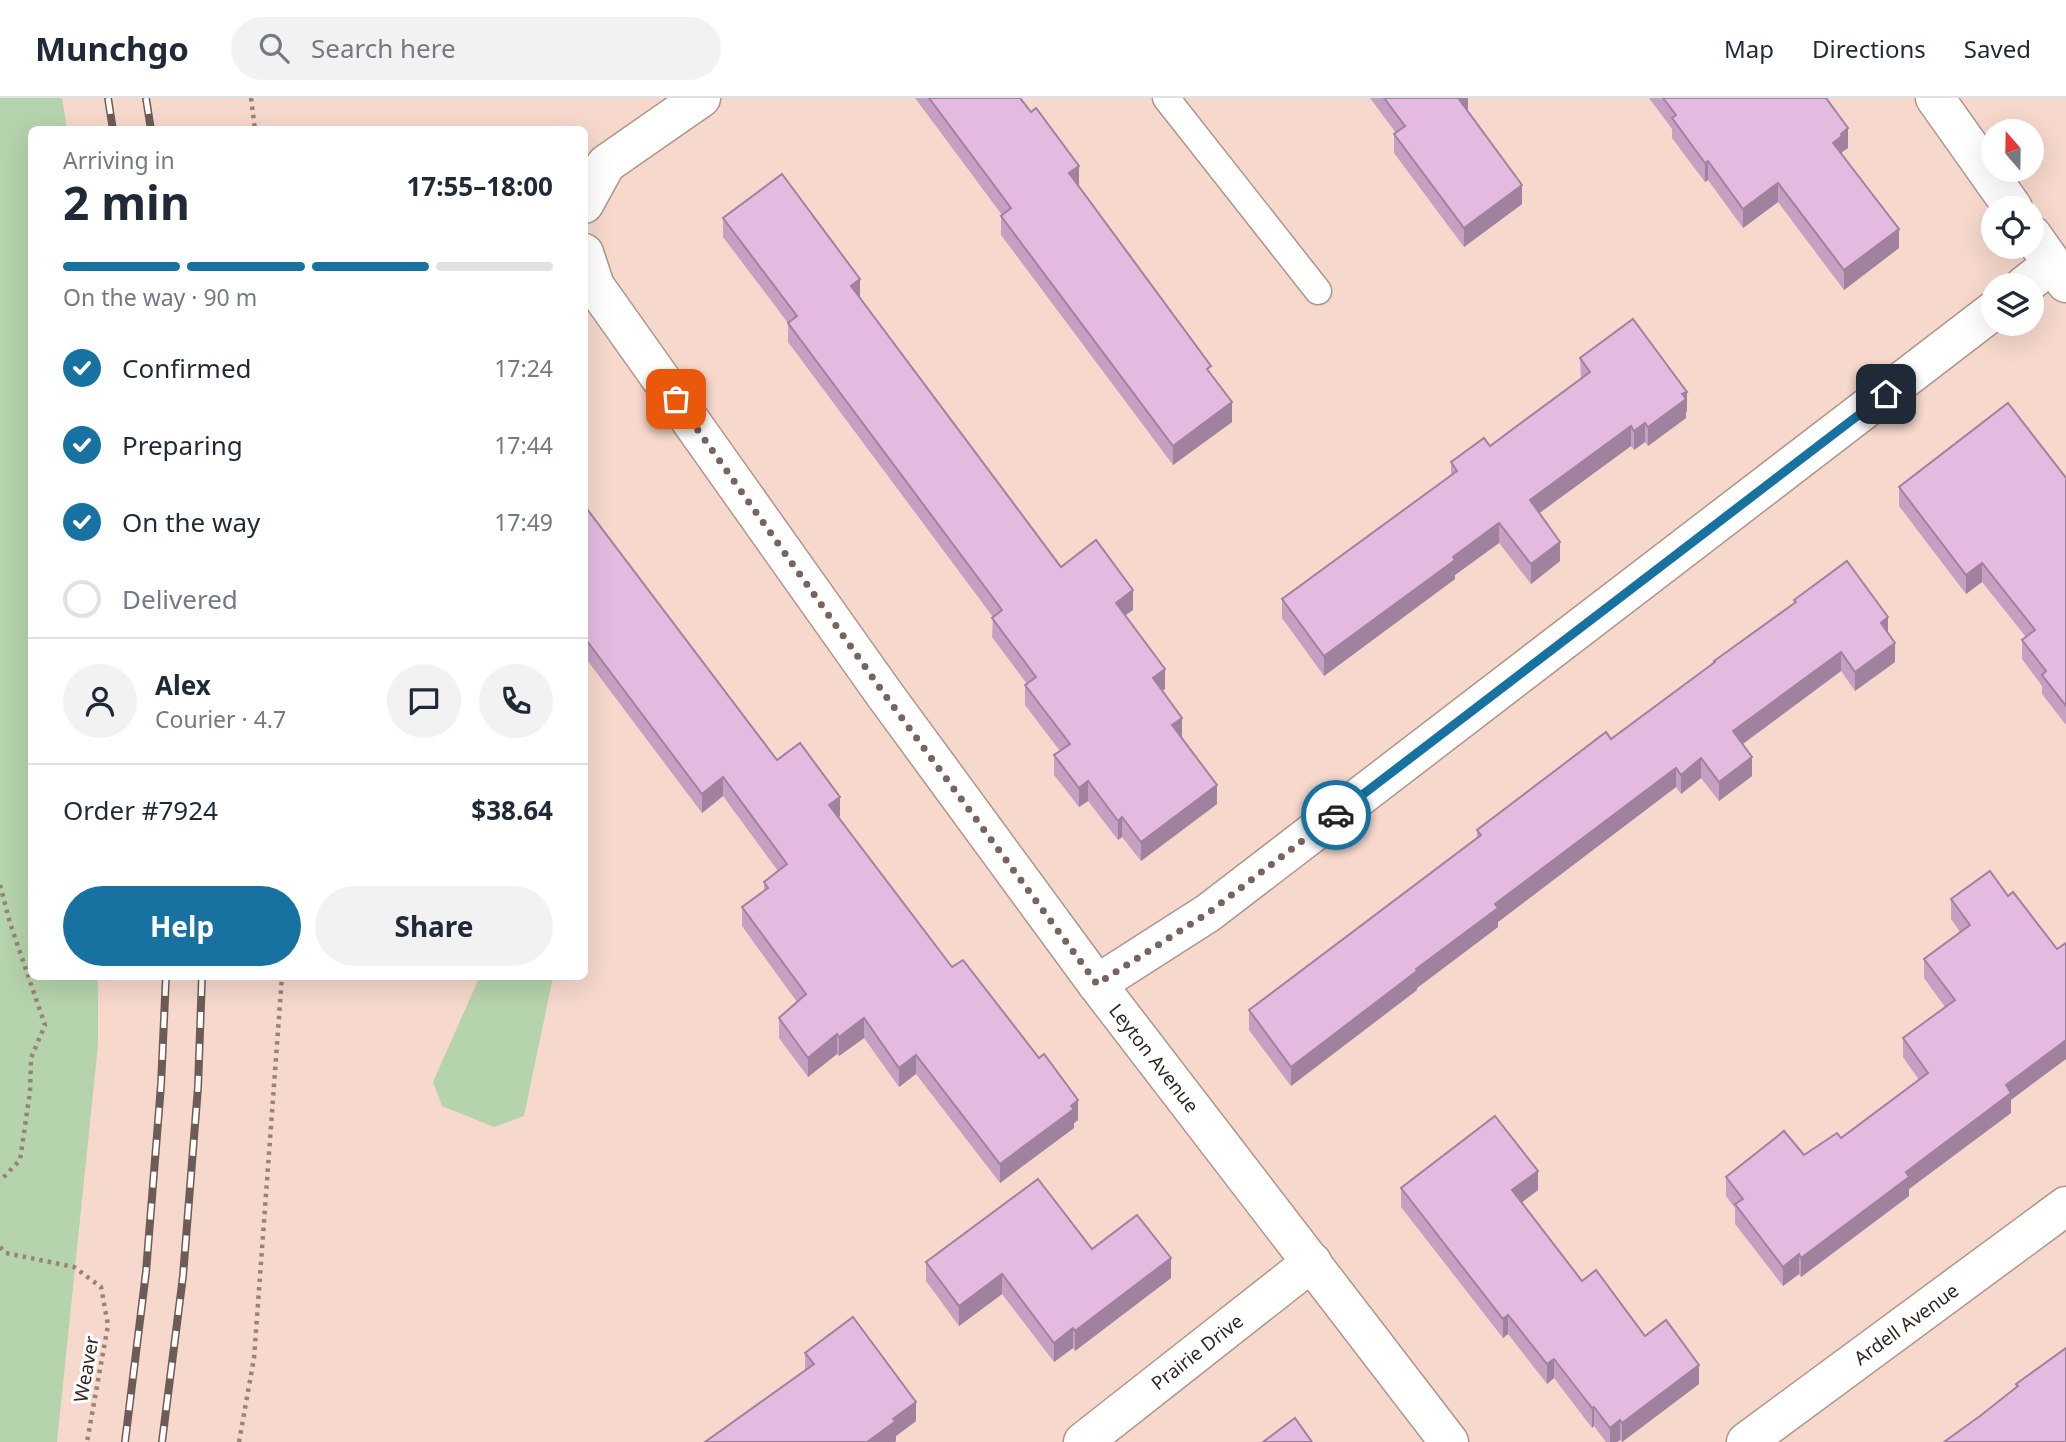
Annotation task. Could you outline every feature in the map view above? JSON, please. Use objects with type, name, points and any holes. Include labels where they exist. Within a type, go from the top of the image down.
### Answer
[{"type":"street","points":[[588,197],[606,164],[701,98]]},
{"type":"street","points":[[1935,98],[2004,196]]},
{"type":"street","name":"Leyton Avenue","points":[[588,265],[595,286],[893,706],[1097,984],[1449,1442]]},
{"type":"street","points":[[1097,984],[1208,913],[1981,320]]},
{"type":"street","name":"Ardell Avenue","points":[[1746,1442],[2066,1206]]},
{"type":"street","name":"Prairie Drive","points":[[1083,1442],[1312,1262]]},
{"type":"lane","points":[[1166,98],[1318,291]]},
{"type":"path","points":[[251,98],[254,126]]},
{"type":"path","points":[[0,885],[28,975]]},
{"type":"path","points":[[0,1181],[20,1160],[30,1092],[31,1058],[45,1025],[30,980]]},
{"type":"path","points":[[239,1442],[254,1358],[282,980]]},
{"type":"path","name":"Weaver","points":[[0,1247],[6,1252],[74,1267],[101,1287],[108,1325],[88,1442]]},
{"type":"green space","points":[[0,98],[62,98],[67,126],[28,126],[28,980],[98,980],[98,1045],[57,1442],[0,1442]]},
{"type":"green space","points":[[478,980],[552,980],[524,1116],[494,1127],[442,1106],[433,1082]]},
{"type":"building","points":[[929,98],[1020,98],[1031,112],[1036,108],[1079,166],[1069,173],[1211,366],[1207,369],[1232,402],[1173,446],[1001,216],[1011,208]]},
{"type":"building","points":[[1384,98],[1458,98],[1522,185],[1464,228],[1394,134],[1405,126]]},
{"type":"building","points":[[1663,98],[1826,98],[1848,128],[1833,143],[1899,229],[1844,270],[1778,183],[1743,209],[1672,118],[1676,115]]},
{"type":"building","points":[[782,174],[860,279],[851,286],[1061,567],[1096,540],[1133,590],[1116,603],[1165,669],[1153,678],[1182,718],[1172,725],[1217,785],[1141,842],[1122,817],[1118,821],[1088,781],[1079,788],[1054,755],[1070,744],[1025,685],[1036,677],[992,618],[1002,610],[788,323],[797,316],[723,218]]},
{"type":"building","points":[[1633,319],[1687,392],[1682,394],[1686,399],[1648,427],[1645,423],[1634,431],[1631,426],[1530,500],[1560,542],[1531,564],[1499,523],[1453,557],[1455,560],[1324,656],[1282,599],[1457,471],[1451,462],[1484,438],[1490,446],[1590,372],[1580,358]]},
{"type":"building","points":[[2008,403],[2066,478],[2066,706],[2042,675],[2046,671],[2022,640],[2035,630],[1982,563],[1966,575],[1899,487]]},
{"type":"building","points":[[588,510],[777,760],[800,743],[840,797],[829,805],[952,967],[963,960],[1039,1058],[1044,1054],[1078,1100],[1071,1106],[1074,1109],[1000,1164],[916,1055],[899,1068],[864,1018],[839,1037],[837,1034],[808,1058],[779,1018],[806,994],[742,907],[768,888],[764,882],[787,864],[723,777],[702,794],[588,642]]},
{"type":"building","points":[[1847,561],[1888,617],[1881,623],[1895,643],[1855,672],[1841,652],[1733,731],[1752,757],[1719,782],[1701,758],[1681,775],[1676,768],[1495,904],[1498,908],[1291,1067],[1249,1010],[1481,835],[1477,830],[1606,732],[1611,739]]},
{"type":"building","points":[[1990,871],[2008,896],[2013,892],[2057,949],[2066,943],[2066,1040],[2006,1085],[2011,1093],[1906,1172],[1909,1177],[1801,1258],[1799,1254],[1783,1267],[1735,1204],[1743,1199],[1726,1177],[1784,1131],[1804,1155],[1837,1133],[1841,1138],[1928,1073],[1903,1038],[1955,1000],[1924,959],[1970,925],[1951,899]]},
{"type":"building","points":[[1495,1116],[1538,1171],[1512,1190],[1582,1281],[1596,1270],[1645,1336],[1666,1320],[1699,1365],[1622,1423],[1620,1420],[1610,1428],[1554,1359],[1547,1364],[1508,1315],[1503,1319],[1401,1188]]},
{"type":"building","points":[[1038,1179],[1092,1249],[1137,1215],[1171,1258],[1075,1331],[1073,1328],[1054,1343],[1002,1274],[959,1306],[926,1262]]},
{"type":"building","points":[[853,1317],[916,1402],[893,1419],[896,1421],[867,1442],[705,1442],[814,1364],[805,1353]]},
{"type":"building","points":[[2066,1348],[2066,1442],[1944,1442],[2018,1386],[2016,1384]]},
{"type":"building","points":[[1295,1418],[1312,1442],[1263,1442]]},
{"type":"railway","points":[[108,98],[112,126]]},
{"type":"railway","points":[[146,98],[150,126]]},
{"type":"railway","points":[[125,1442],[146,1272],[161,1085],[166,980]]},
{"type":"railway","points":[[162,1442],[183,1276],[198,1087],[202,980]]},
{"type":"way so far","points":[[676,399],[885,695],[1097,984],[1208,913],[1336,815]]},
{"type":"route","points":[[1336,815],[1886,394]]}]
